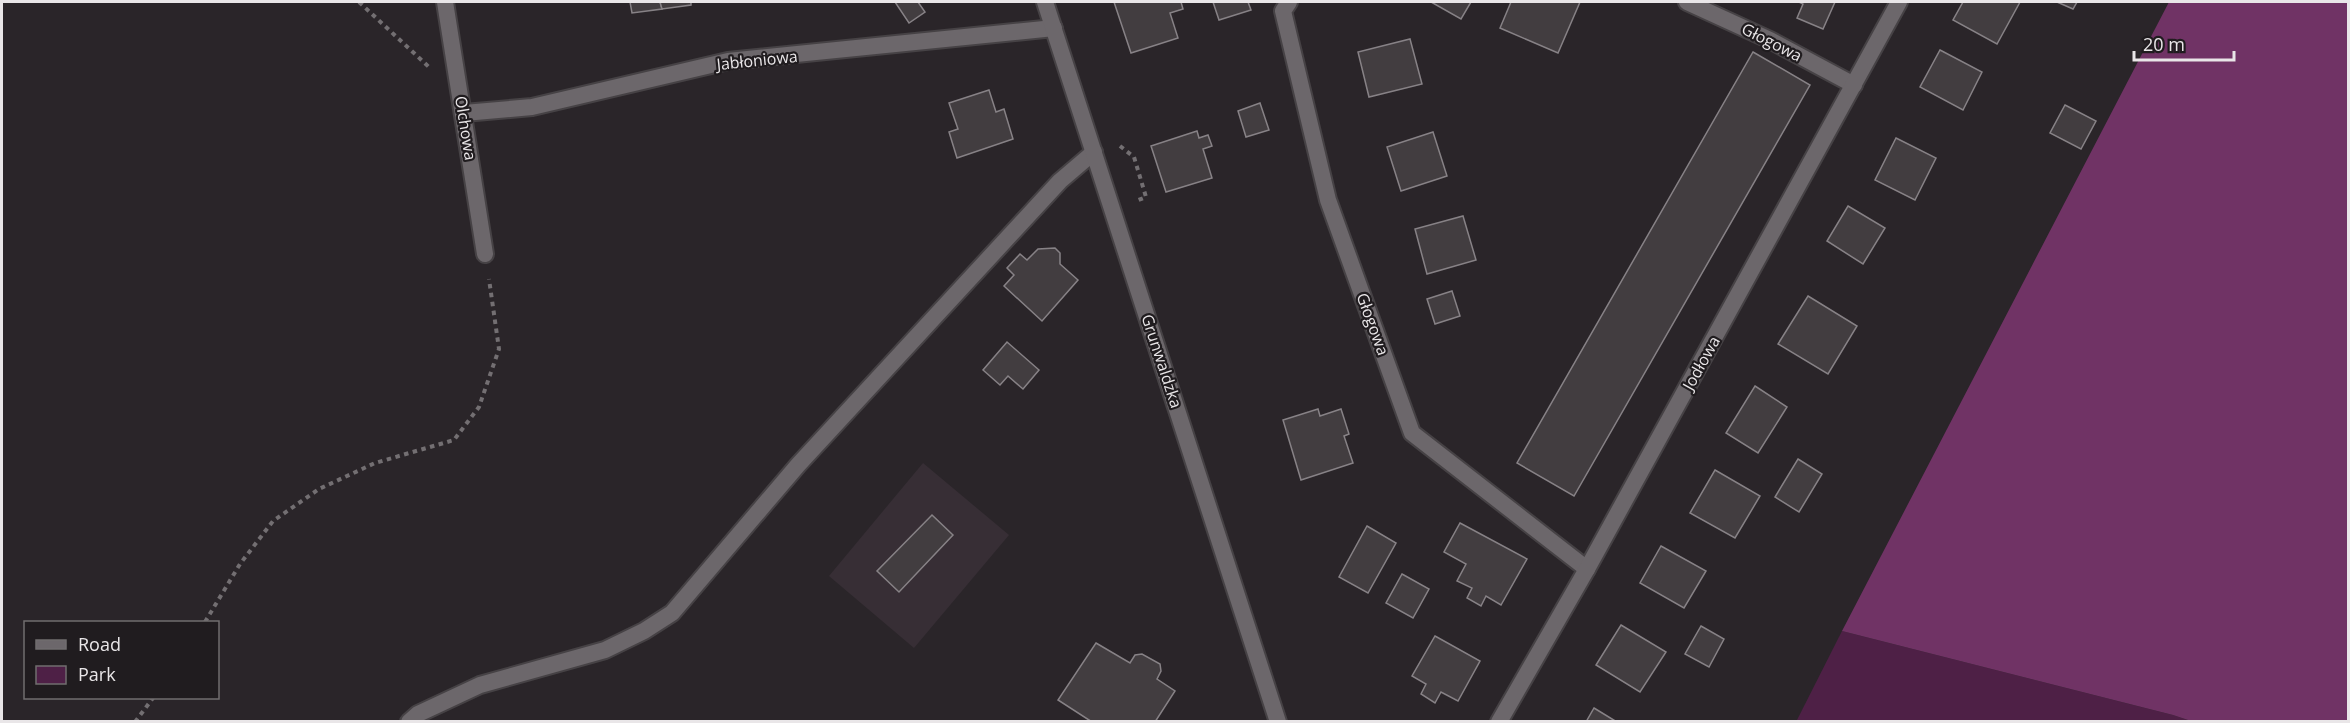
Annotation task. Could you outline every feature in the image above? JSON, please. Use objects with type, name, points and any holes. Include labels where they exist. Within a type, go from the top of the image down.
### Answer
[{"type":"street","name":"Olchowa","points":[[445,2],[485,254]]},
{"type":"street","name":"Grunwaldzka","points":[[1045,2],[1278,722]]},
{"type":"street","name":"Głogowa","points":[[1289,2],[1283,11],[1328,200],[1412,433],[1587,569]]},
{"type":"street","name":"Głogowa","points":[[1687,2],[1770,40],[1854,85]]},
{"type":"street","name":"Jodłowa","points":[[1499,722],[1587,569],[1899,2]]},
{"type":"street","name":"Jabłoniowa","points":[[464,113],[532,107],[728,61],[1054,28]]},
{"type":"street","points":[[409,722],[418,714],[480,685],[605,650],[644,631],[672,613],[798,465],[1060,181],[1094,152]]},
{"type":"path","points":[[359,2],[435,73],[459,84]]},
{"type":"path","points":[[206,621],[240,564],[273,521],[319,489],[375,463],[454,440],[479,408],[499,349],[485,254]]},
{"type":"path","points":[[135,722],[152,699]]},
{"type":"shaded area","points":[[2169,2],[2348,2],[2348,721],[2191,721],[1842,631]]},
{"type":"shaded area","points":[[923,463],[1009,535],[914,648],[829,576]]},
{"type":"green space","points":[[1842,631],[2173,715],[2191,721],[1796,722]]},
{"type":"building","points":[[630,2],[660,2],[662,9],[632,13]]},
{"type":"building","points":[[660,2],[691,2],[691,5],[662,9]]},
{"type":"building","points":[[895,2],[918,2],[925,12],[909,23]]},
{"type":"building","points":[[1114,2],[1181,2],[1183,9],[1170,13],[1178,38],[1131,53]]},
{"type":"building","points":[[1213,2],[1248,2],[1251,10],[1219,20]]},
{"type":"building","points":[[1431,2],[1471,2],[1461,19]]},
{"type":"building","points":[[1511,2],[1580,2],[1558,53],[1500,28]]},
{"type":"building","points":[[1799,2],[1835,2],[1823,29],[1797,18],[1803,4]]},
{"type":"building","points":[[1963,2],[2020,2],[1997,44],[1953,20]]},
{"type":"building","points":[[2057,2],[2077,2],[2073,9]]},
{"type":"building","points":[[1410,39],[1422,84],[1369,97],[1358,52]]},
{"type":"building","points":[[1940,50],[1982,72],[1963,110],[1920,87]]},
{"type":"building","points":[[1753,52],[1810,85],[1574,496],[1517,463]]},
{"type":"building","points":[[989,90],[996,112],[1004,109],[1013,139],[957,158],[949,132],[958,129],[949,103]]},
{"type":"building","points":[[1260,103],[1269,130],[1246,137],[1238,111]]},
{"type":"building","points":[[2065,105],[2096,121],[2081,149],[2050,133]]},
{"type":"building","points":[[1197,131],[1199,138],[1208,135],[1212,146],[1203,149],[1212,178],[1166,192],[1151,146]]},
{"type":"building","points":[[1433,132],[1447,176],[1401,191],[1387,147]]},
{"type":"building","points":[[1896,138],[1936,158],[1915,200],[1875,180]]},
{"type":"building","points":[[1848,206],[1885,228],[1863,264],[1827,241]]},
{"type":"building","points":[[1463,216],[1476,260],[1427,274],[1415,229]]},
{"type":"building","points":[[1055,248],[1060,253],[1060,264],[1078,280],[1042,321],[1004,286],[1014,275],[1007,268],[1020,254],[1027,260],[1038,249]]},
{"type":"building","points":[[1452,291],[1460,316],[1435,324],[1427,299]]},
{"type":"building","points":[[1808,296],[1857,326],[1828,374],[1778,344]]},
{"type":"building","points":[[1007,342],[1039,370],[1023,389],[1008,376],[1000,385],[983,370]]},
{"type":"building","points":[[1755,386],[1787,407],[1758,453],[1726,433]]},
{"type":"building","points":[[1318,409],[1320,416],[1341,409],[1349,434],[1344,436],[1353,463],[1301,480],[1283,420]]},
{"type":"building","points":[[1798,459],[1822,474],[1799,512],[1775,497]]},
{"type":"building","points":[[1715,470],[1760,496],[1735,538],[1690,513]]},
{"type":"building","points":[[932,515],[953,535],[899,592],[877,571]]},
{"type":"building","points":[[1460,523],[1527,559],[1501,605],[1486,596],[1481,606],[1467,598],[1472,588],[1457,581],[1466,564],[1444,552]]},
{"type":"building","points":[[1367,526],[1396,543],[1368,593],[1339,577]]},
{"type":"building","points":[[1661,546],[1706,571],[1684,608],[1640,583]]},
{"type":"building","points":[[1402,574],[1429,589],[1413,618],[1386,603]]},
{"type":"building","points":[[1621,625],[1666,652],[1640,692],[1596,665]]},
{"type":"building","points":[[1701,626],[1724,639],[1709,667],[1685,654]]},
{"type":"building","points":[[1435,636],[1480,661],[1458,701],[1441,692],[1435,703],[1421,694],[1426,684],[1412,676]]},
{"type":"building","points":[[1096,643],[1130,663],[1135,655],[1142,654],[1160,664],[1161,671],[1157,679],[1175,691],[1155,722],[1092,722],[1058,700]]},
{"type":"building","points":[[1594,708],[1617,722],[1586,722]]}]
